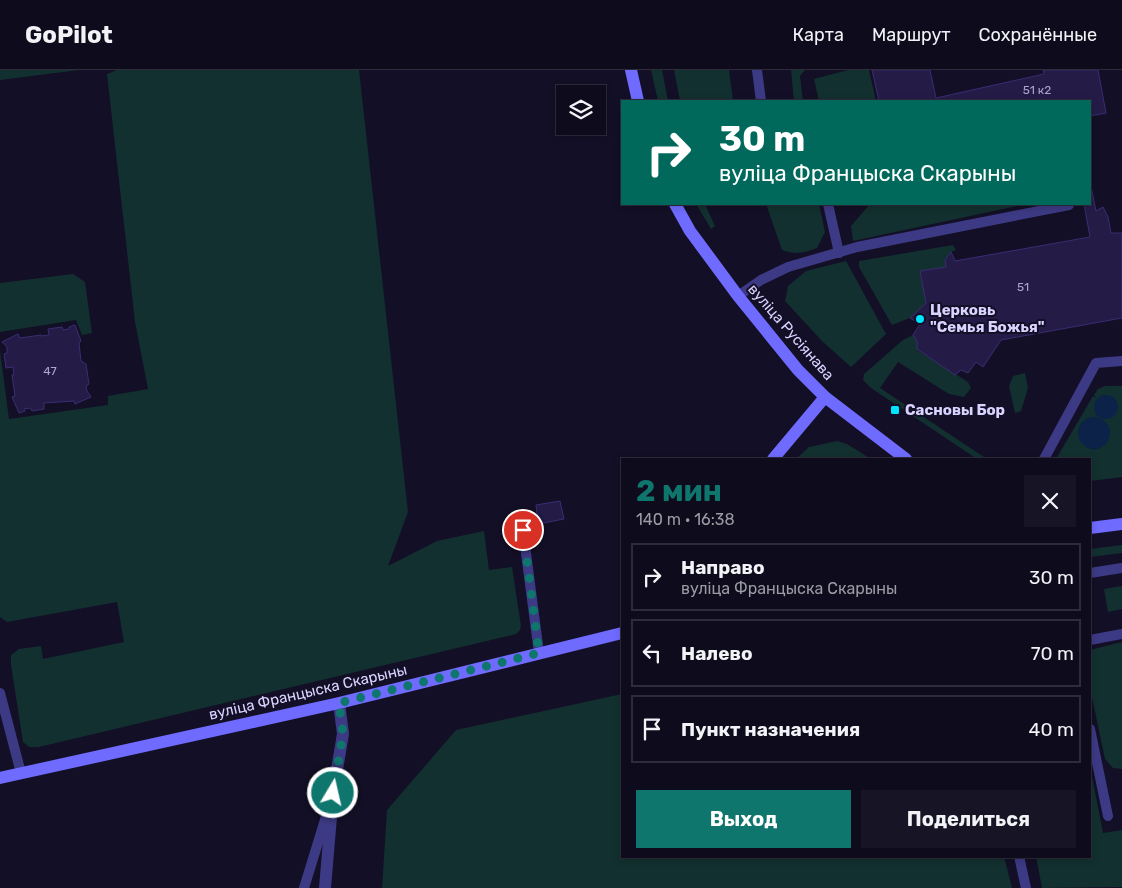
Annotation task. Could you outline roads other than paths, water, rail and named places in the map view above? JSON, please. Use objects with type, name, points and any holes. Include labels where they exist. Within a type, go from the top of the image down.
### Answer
[{"type":"main road","points":[[631,70],[638,100]]},
{"type":"main road","name":"вуліца Русіянава","points":[[676,205],[690,231],[738,296],[798,370],[825,397],[905,458]]},
{"type":"main road","points":[[774,458],[825,397]]},
{"type":"main road","points":[[1091,528],[1122,524]]},
{"type":"main road","name":"вуліца Францыска Скарыны","points":[[0,778],[339,703],[621,633]]},
{"type":"street","points":[[325,888],[333,793],[343,734],[339,703]]},
{"type":"lane","points":[[757,70],[761,100]]},
{"type":"lane","points":[[828,205],[838,253]]},
{"type":"lane","points":[[738,296],[762,280],[788,267],[838,253],[1069,205]]},
{"type":"lane","points":[[1045,458],[1096,363],[1122,361]]},
{"type":"lane","points":[[523,530],[539,653]]},
{"type":"lane","points":[[1091,573],[1122,568]]},
{"type":"lane","points":[[1091,639],[1122,634]]},
{"type":"lane","points":[[0,693],[21,773]]},
{"type":"lane","points":[[1091,734],[1108,816]]},
{"type":"lane","points":[[304,888],[333,793]]},
{"type":"lane","points":[[1019,858],[1026,888]]},
{"type":"water","points":[[1106,395],[1114,399],[1118,407],[1114,415],[1106,419],[1098,415],[1094,407],[1098,399]]},
{"type":"water","points":[[1094,417],[1100,418],[1105,422],[1109,427],[1109,439],[1105,444],[1100,448],[1094,449],[1088,448],[1083,444],[1079,439],[1078,433],[1079,427],[1083,422],[1088,418]]},
{"type":"place","name":"Церковь \"Семья Божья\"","points":[[920,319]]},
{"type":"place","name":"Сасновы Бор","points":[[895,410]]}]
